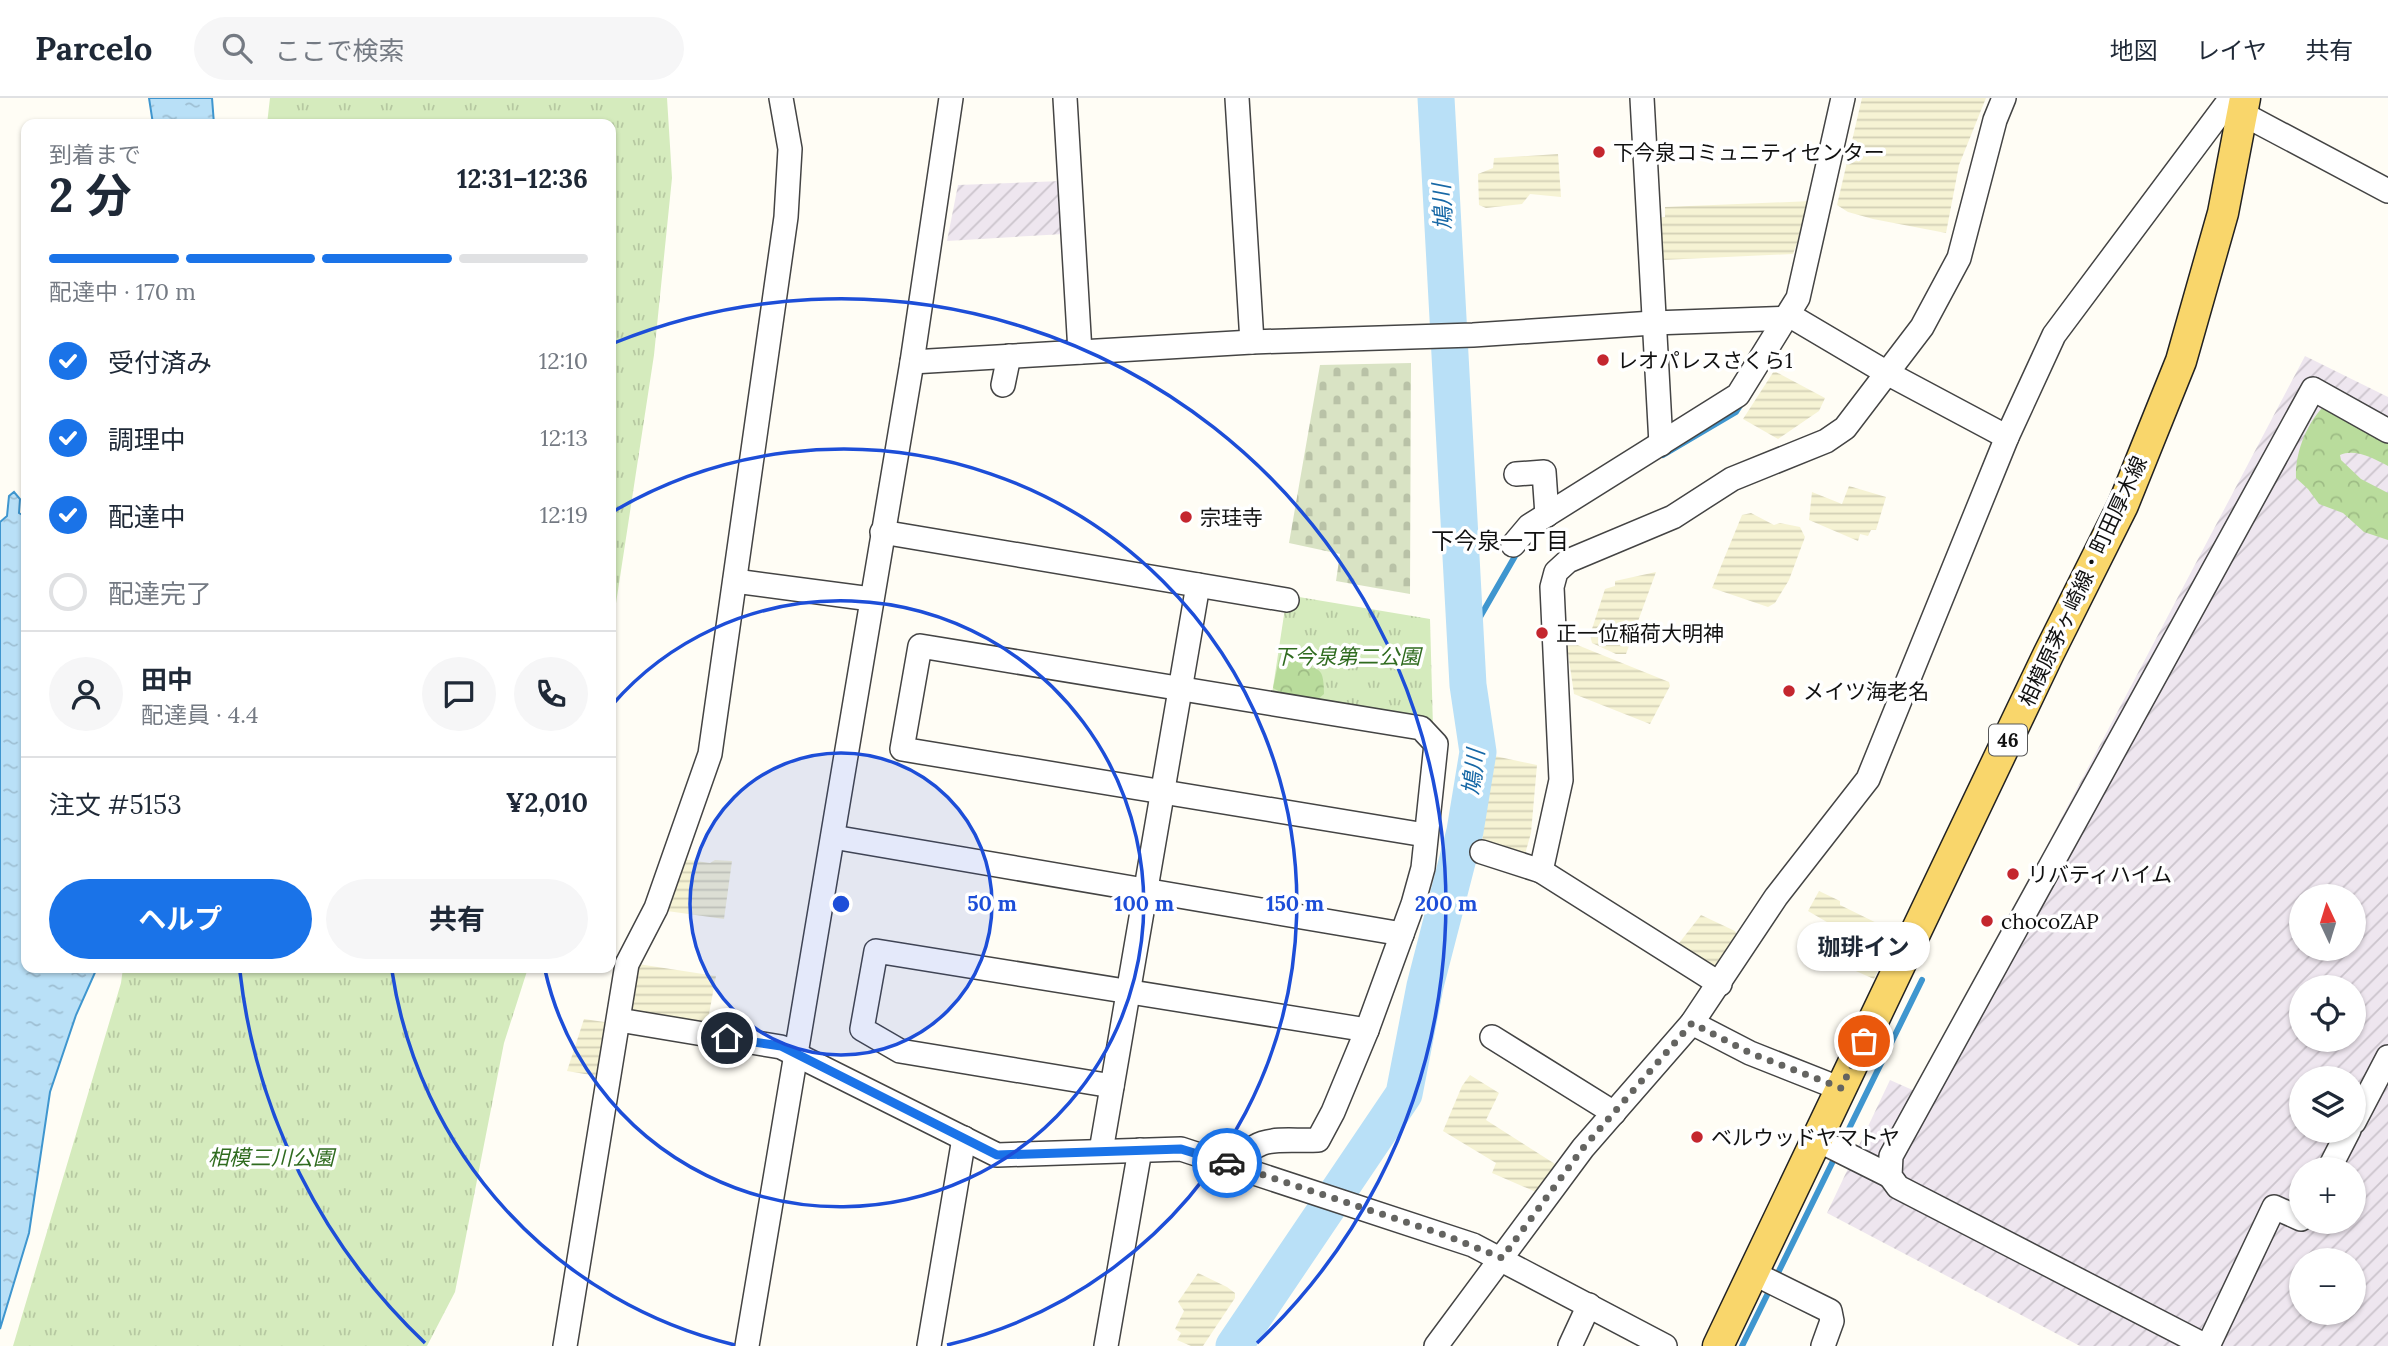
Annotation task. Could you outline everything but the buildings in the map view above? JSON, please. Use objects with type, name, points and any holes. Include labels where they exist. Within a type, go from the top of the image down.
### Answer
[{"type":"main road","name":"相模原茅ヶ崎線・町田厚木線","points":[[1718,1346],[1770,1281],[1834,1147],[1841,1088],[2048,655],[2123,505],[2181,361],[2223,213],[2240,103]]},
{"type":"street","points":[[565,1346],[626,964],[656,908],[710,754],[786,217],[790,149],[781,98]]},
{"type":"street","points":[[747,1346],[912,362],[951,98]]},
{"type":"street","points":[[1065,98],[1080,352]]},
{"type":"street","points":[[1237,98],[1252,342]]},
{"type":"street","points":[[1643,98],[1661,444]]},
{"type":"street","points":[[1513,545],[1522,531],[1738,395],[1795,320],[1843,98]]},
{"type":"street","points":[[1541,871],[1561,780],[1552,587],[1556,572],[1568,561],[1673,517],[1732,478],[1826,441],[1845,428],[1922,327],[1959,258],[2004,98]]},
{"type":"street","points":[[1436,1346],[1583,1148],[1692,1023],[1776,897],[1868,779],[2007,438],[2054,335],[2240,103],[2388,191]]},
{"type":"street","points":[[912,362],[1252,342],[1474,335],[1653,323],[1795,320],[2007,438]]},
{"type":"street","points":[[1003,385],[1009,356]]},
{"type":"street","points":[[1890,1176],[1891,1156],[2313,389],[2388,431]]},
{"type":"street","points":[[1516,474],[1544,472],[1547,515]]},
{"type":"street","points":[[882,532],[1287,600]]},
{"type":"street","points":[[735,581],[871,599]]},
{"type":"street","points":[[1101,1151],[1198,585]]},
{"type":"street","points":[[1240,1167],[1247,1150],[1264,1142],[1318,1140],[1333,1112],[1367,1031],[1423,868],[1436,744],[1421,727],[920,646],[902,749],[1425,835]]},
{"type":"street","points":[[833,837],[1402,934]]},
{"type":"street","points":[[1482,852],[1541,871],[1720,984]]},
{"type":"street","points":[[1112,1086],[900,1051],[862,1030],[876,951],[1367,1031]]},
{"type":"street","points":[[619,1020],[781,1046],[997,1155],[1181,1149],[1240,1167],[1375,1211],[1502,1258],[1665,1346]]},
{"type":"street","points":[[1692,1023],[1750,1053],[1841,1088]]},
{"type":"street","points":[[1492,1037],[1614,1113]]},
{"type":"street","points":[[2366,1099],[2388,1057]]},
{"type":"street","points":[[929,1346],[964,1138]]},
{"type":"street","points":[[1834,1147],[1890,1176],[1898,1187],[2207,1346],[2274,1207],[2289,1214]]},
{"type":"street","points":[[1107,1346],[1140,1150]]},
{"type":"street","points":[[1770,1281],[1794,1302],[1819,1318],[1820,1325],[1810,1346]]},
{"type":"street","points":[[1770,1281],[1830,1311],[1832,1321],[1823,1346]]},
{"type":"street","points":[[1570,1346],[1589,1306]]},
{"type":"shaded area","points":[[1862,98],[1986,98],[1959,165],[1946,233],[1873,219],[1848,212],[1837,205]]},
{"type":"shaded area","points":[[1558,154],[1561,197],[1530,194],[1522,204],[1486,208],[1479,205],[1478,174],[1493,168],[1494,158]]},
{"type":"shaded area","points":[[1062,181],[1064,234],[947,241],[958,185]]},
{"type":"shaded area","points":[[1812,201],[1793,254],[1662,260],[1659,218],[1665,217],[1665,207]]},
{"type":"shaded area","points":[[2305,356],[2388,397],[2388,1346],[2080,1346],[1827,1213],[1890,1080],[1917,1092]]},
{"type":"shaded area","points":[[1774,371],[1825,398],[1819,411],[1778,439],[1743,419]]},
{"type":"shaded area","points":[[1849,486],[1886,497],[1876,530],[1871,530],[1868,536],[1860,534],[1858,541],[1809,520],[1812,492],[1842,504]]},
{"type":"shaded area","points":[[1751,513],[1774,525],[1780,523],[1800,527],[1805,537],[1789,580],[1775,603],[1768,607],[1712,588],[1742,515]]},
{"type":"shaded area","points":[[1656,572],[1626,654],[1616,654],[1592,643],[1590,635],[1605,589],[1615,586],[1615,581]]},
{"type":"shaded area","points":[[1570,642],[1669,682],[1670,686],[1650,724],[1574,694],[1567,646]]},
{"type":"shaded area","points":[[1490,755],[1537,765],[1531,833],[1525,854],[1482,842]]},
{"type":"shaded area","points":[[682,859],[710,863],[715,860],[732,861],[724,919],[660,910]]},
{"type":"shaded area","points":[[1819,891],[1840,901],[1840,905],[1891,930],[1895,935],[1874,979],[1817,954],[1832,925],[1808,911]]},
{"type":"shaded area","points":[[1701,915],[1735,931],[1737,935],[1719,965],[1711,968],[1676,947]]},
{"type":"shaded area","points":[[638,964],[716,976],[707,1025],[636,1016],[631,1009]]},
{"type":"shaded area","points":[[584,1019],[611,1023],[603,1077],[567,1071]]},
{"type":"shaded area","points":[[1470,1075],[1499,1093],[1486,1120],[1555,1164],[1536,1192],[1492,1173],[1496,1163],[1443,1131],[1462,1086]]},
{"type":"shaded area","points":[[1198,1273],[1227,1287],[1235,1293],[1235,1298],[1203,1346],[1191,1346],[1177,1340],[1181,1333],[1175,1329],[1184,1311],[1178,1302]]},
{"type":"green space","points":[[270,98],[667,98],[672,178],[654,355],[616,603],[616,119],[268,119]]},
{"type":"green space","points":[[1411,363],[1410,594],[1336,581],[1340,554],[1289,543],[1320,365]]},
{"type":"green space","points":[[2326,404],[2388,422],[2388,466],[2358,454],[2340,455],[2341,460],[2361,479],[2388,493],[2388,540],[2364,532],[2343,513],[2319,504],[2296,478],[2304,438],[2313,420]]},
{"type":"green space","name":"下今泉第二公園","points":[[1287,595],[1430,619],[1433,728],[1272,694]]},
{"type":"green space","points":[[1284,647],[1292,659],[1320,672],[1324,694],[1317,700],[1288,696],[1273,688]]},
{"type":"green space","name":"相模三川公園","points":[[122,973],[526,973],[504,1043],[455,1292],[427,1346],[13,1346]]},
{"type":"water","points":[[149,98],[212,98],[214,119],[152,119]]},
{"type":"water","points":[[14,492],[20,499],[21,514],[21,973],[95,973],[76,1015],[50,1092],[29,1233],[0,1329],[0,522],[7,516],[9,496]]},
{"type":"waterway","name":"鳩川","points":[[1234,1346],[1404,1094],[1425,986],[1465,831],[1478,752],[1468,685],[1436,98]]},
{"type":"waterway","points":[[1663,455],[1736,412],[1743,401]]},
{"type":"waterway","points":[[1465,643],[1518,551]]},
{"type":"waterway","points":[[1841,1145],[1922,980]]},
{"type":"waterway","points":[[1742,1346],[1836,1155]]},
{"type":"way so far","points":[[1227,1163],[1442,1234],[1502,1258],[1583,1148],[1692,1023],[1750,1053],[1841,1088],[1864,1041]]},
{"type":"place","name":"下今泉コミュニティセンター","points":[[1599,152]]},
{"type":"place","name":"レオパレスさくら1","points":[[1603,360]]},
{"type":"place","name":"宗珪寺","points":[[1186,517]]},
{"type":"place","name":"正一位稲荷大明神","points":[[1542,633]]},
{"type":"place","name":"メイツ海老名","points":[[1789,691]]},
{"type":"place","name":"リバティハイム","points":[[2013,874]]},
{"type":"place","name":"chocoZAP","points":[[1987,921]]},
{"type":"place","name":"珈琲イン","points":[[1864,1041]]},
{"type":"place","name":"ベルウッドヤマトヤ","points":[[1697,1137]]},
{"type":"district","name":"下今泉一丁目","points":[[1500,540]]},
{"type":"route","points":[[727,1038],[781,1046],[997,1155],[1181,1149],[1227,1163]]}]
